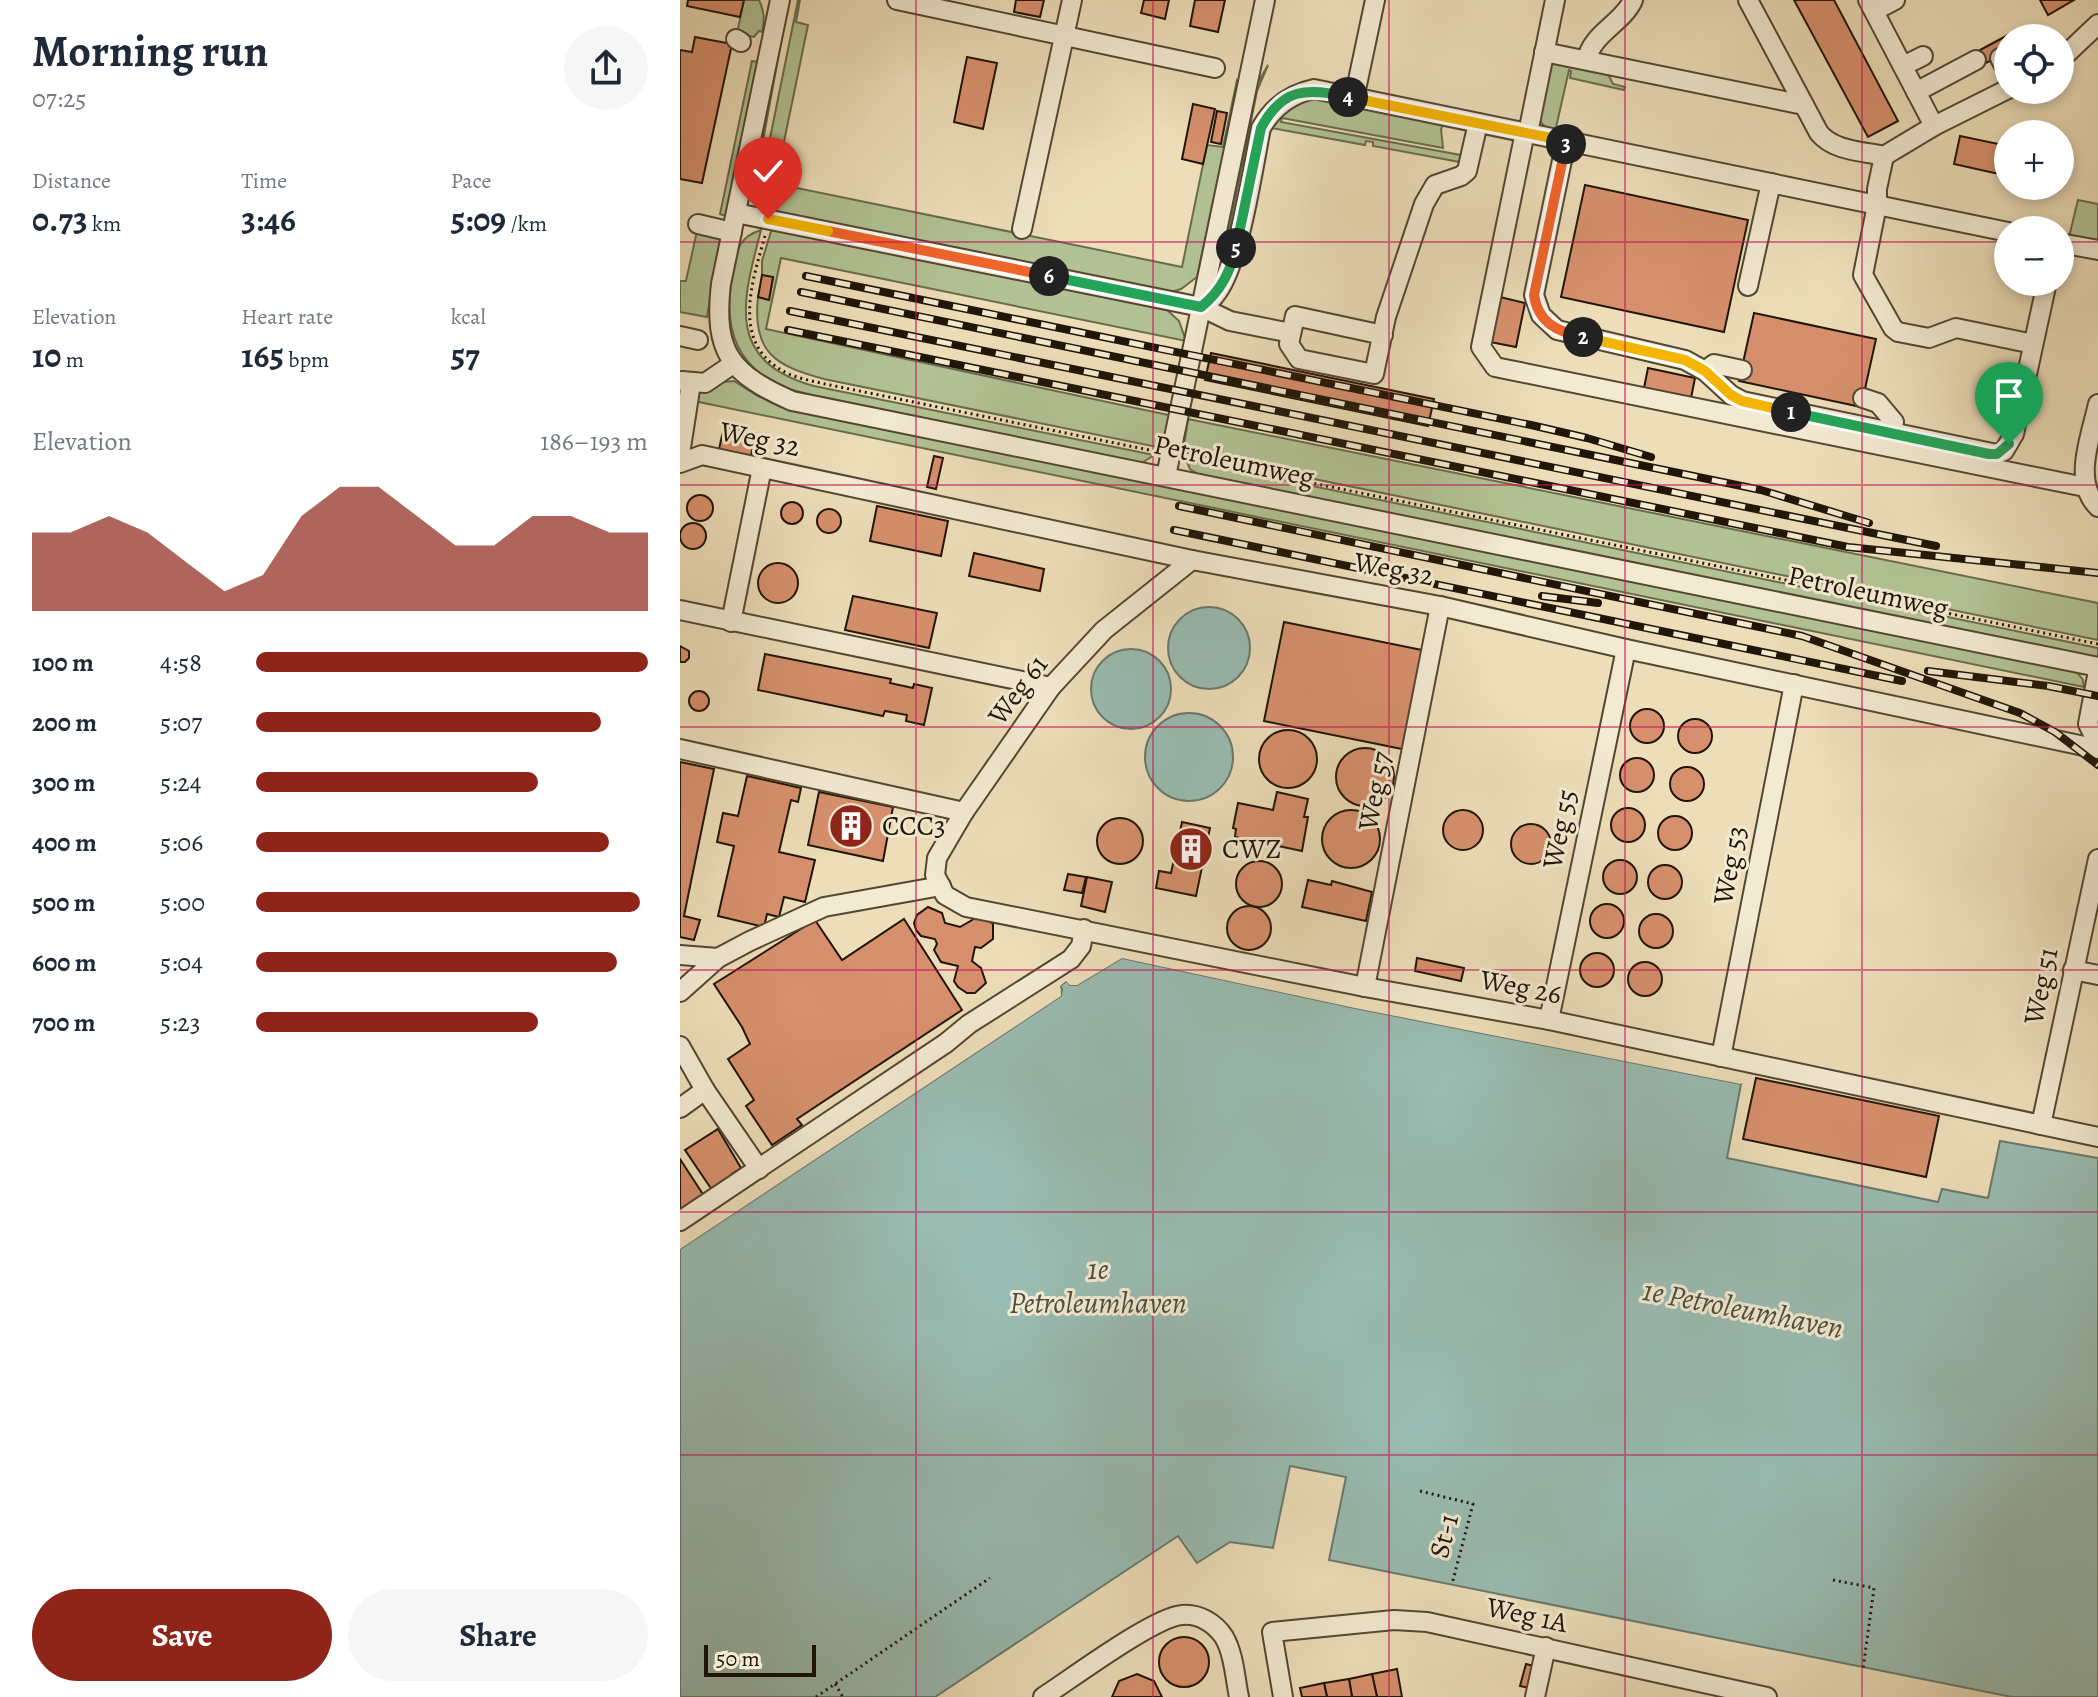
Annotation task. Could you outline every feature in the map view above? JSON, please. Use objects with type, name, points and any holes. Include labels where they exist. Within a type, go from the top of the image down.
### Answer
[{"type":"street","points":[[680,454],[686,381],[705,383],[733,364],[723,343],[718,313],[780,0]]},
{"type":"street","points":[[897,0],[983,9],[1064,35],[1215,68]]},
{"type":"street","points":[[1022,229],[1072,0]]},
{"type":"street","points":[[1166,476],[1265,0]]},
{"type":"street","points":[[1357,85],[1375,0]]},
{"type":"street","points":[[1555,0],[1481,347],[1495,367],[2085,487]]},
{"type":"street","points":[[1587,60],[1593,45],[1624,14],[1633,0]]},
{"type":"street","points":[[1748,0],[1804,105],[1827,142],[1835,146],[1884,156],[1994,96]]},
{"type":"street","points":[[1895,0],[1871,5],[1934,126]]},
{"type":"street","points":[[2074,47],[2098,24]]},
{"type":"street","points":[[1544,52],[1804,105]]},
{"type":"street","points":[[1903,66],[1923,56]]},
{"type":"street","points":[[1916,92],[1976,60]]},
{"type":"street","points":[[1201,307],[1216,295],[1235,252],[1261,128],[1270,112],[1298,92],[1314,89],[1994,229]]},
{"type":"street","points":[[1383,335],[1295,316],[1289,344],[1299,359],[1374,374],[1391,302],[1424,204],[1435,185],[1467,171],[1478,123]]},
{"type":"street","points":[[1566,141],[1534,295],[1541,315],[1548,324],[1568,334],[1685,360],[1705,371],[1742,401],[1989,454],[2004,451],[2014,434],[2044,296]]},
{"type":"street","points":[[1884,156],[1863,275],[1893,328],[1898,332],[1929,338],[1956,328],[2033,344]]},
{"type":"street","points":[[1748,286],[1771,183]]},
{"type":"street","points":[[736,213],[1201,307],[1230,321],[1291,333]]},
{"type":"street","points":[[698,224],[732,232]]},
{"type":"street","points":[[2074,246],[2098,250]]},
{"type":"street","name":"Petroleumweg","points":[[733,364],[760,387],[792,401],[1702,585],[2098,669]]},
{"type":"street","points":[[1705,371],[1714,364],[1742,370]]},
{"type":"street","points":[[1863,398],[1878,403],[1894,422],[1891,433]]},
{"type":"street","points":[[2098,404],[2084,470],[2088,496],[2098,507]]},
{"type":"street","name":"Weg 32","points":[[680,463],[702,455],[1192,560],[1440,606],[1626,649],[2098,746]]},
{"type":"street","points":[[731,622],[762,468]]},
{"type":"street","name":"Weg 61","points":[[941,886],[935,875],[937,858],[964,812],[1051,687],[1104,630],[1192,560]]},
{"type":"street","name":"Weg 57","points":[[1365,987],[1440,606]]},
{"type":"street","points":[[680,610],[1051,687]]},
{"type":"street","name":"Weg 55","points":[[1549,1020],[1626,649]]},
{"type":"street","points":[[2098,669],[2088,724],[2098,746]]},
{"type":"street","name":"Weg 53","points":[[1721,1057],[1794,684]]},
{"type":"street","points":[[680,749],[964,812]]},
{"type":"street","name":"Weg 51","points":[[2041,1125],[2098,859]]},
{"type":"street","points":[[680,992],[718,958],[824,907],[941,886]]},
{"type":"street","name":"Weg 26","points":[[941,886],[945,895],[966,907],[1365,987],[1549,1020],[2098,1137]]},
{"type":"street","points":[[680,1221],[946,1043],[969,1024],[1071,959],[1081,946],[1084,929]]},
{"type":"street","points":[[680,955],[718,958]]},
{"type":"street","points":[[2073,970],[2098,975]]},
{"type":"street","points":[[680,1046],[705,1090],[759,1169]]},
{"type":"street","points":[[680,1108],[705,1090]]},
{"type":"street","points":[[1043,1697],[1145,1631],[1181,1615],[1203,1618],[1222,1634],[1231,1656],[1239,1697]]},
{"type":"street","name":"Weg 1A","points":[[1283,1697],[1272,1632],[1394,1620],[1427,1622],[1546,1647],[1734,1693],[1767,1697]]},
{"type":"street","points":[[1535,1697],[1546,1647]]},
{"type":"path","name":"Petroleumweg","points":[[764,152],[772,191],[749,309],[751,329],[758,349],[782,369],[825,384],[2098,644]]},
{"type":"path","name":"St-1","points":[[1420,1491],[1473,1504],[1452,1584]]},
{"type":"path","points":[[816,1697],[990,1578]]},
{"type":"path","points":[[1833,1580],[1874,1588],[1863,1669]]},
{"type":"path","points":[[835,1684],[843,1697]]},
{"type":"green space","points":[[744,0],[759,0],[762,8],[762,32],[759,31],[754,37],[737,33]]},
{"type":"green space","points":[[798,0],[796,22],[808,25],[778,171],[782,185],[1182,267],[1207,145],[1223,147],[1237,80],[1197,277],[1171,292],[773,211],[776,194],[767,153]]},
{"type":"green space","points":[[779,53],[761,152],[769,191],[767,207],[759,200],[752,183]]},
{"type":"green space","points":[[752,61],[758,62],[726,216],[720,214]]},
{"type":"green space","points":[[1555,61],[1607,72],[1613,84],[1625,87],[1624,90],[1570,78],[1569,70],[1555,132],[1539,120],[1547,67]]},
{"type":"green space","points":[[1268,65],[1257,91],[1221,272],[1217,272],[1257,84]]},
{"type":"green space","points":[[1310,98],[1443,125],[1443,148],[1282,118],[1281,122],[1461,155],[1465,141],[1465,163],[1373,146],[1373,142],[1366,141],[1365,145],[1266,127],[1276,116]]},
{"type":"green space","points":[[2078,200],[2098,204],[2098,243],[2074,238]]},
{"type":"green space","points":[[772,228],[1167,310],[1179,321],[1186,341],[781,258],[766,329],[1173,416],[1165,439],[1157,447],[824,379],[780,362],[763,344],[757,316],[758,297],[769,299],[773,278],[762,275],[762,261]]},
{"type":"green space","points":[[761,230],[749,281],[747,326],[753,345],[766,361],[785,375],[814,386],[1154,455],[1142,463],[807,394],[766,378],[741,351],[730,316],[730,295],[738,251],[747,237]]},
{"type":"green space","points":[[697,231],[717,236],[720,240],[707,317],[680,312],[680,281],[686,281]]},
{"type":"green space","points":[[734,381],[758,396],[786,407],[2076,671],[2084,687],[694,401],[698,390]]},
{"type":"green space","points":[[1188,419],[2098,603],[2098,640],[1183,452]]},
{"type":"green space","points":[[1186,460],[2098,648],[2098,659],[1198,474],[1190,469]]},
{"type":"water","points":[[1209,607],[1225,610],[1238,619],[1247,632],[1250,648],[1247,664],[1238,677],[1225,686],[1209,689],[1193,686],[1180,677],[1171,664],[1168,648],[1171,632],[1180,619],[1193,610]]},
{"type":"water","points":[[1131,649],[1146,652],[1159,661],[1168,674],[1171,689],[1168,704],[1159,717],[1146,726],[1131,729],[1116,726],[1103,717],[1094,704],[1091,689],[1094,674],[1103,661],[1116,652]]},
{"type":"water","points":[[1189,713],[1214,720],[1226,732],[1233,757],[1226,782],[1214,794],[1189,801],[1164,794],[1152,782],[1145,757],[1152,732],[1164,720]]},
{"type":"water","name":"1e Petroleumhaven","points":[[1122,958],[1355,1008],[1741,1084],[1727,1158],[1938,1202],[1942,1189],[1988,1198],[2000,1141],[2098,1158],[2098,1697],[2012,1697],[1329,1560],[1346,1477],[1290,1466],[1273,1548],[1230,1542],[1197,1563],[1178,1536],[935,1697],[680,1697],[680,1249],[1061,996],[1060,986],[1067,981],[1070,985],[1077,985]]},
{"type":"pier","points":[[1122,954],[1355,1004],[1742,1080],[1741,1084],[1355,1008],[1122,958],[1077,985],[1066,981],[1060,986],[1061,996],[680,1249],[680,1244],[1057,993],[1056,986],[1068,977],[1076,981]]},
{"type":"building","points":[[688,0],[744,0],[740,17],[687,6]]},
{"type":"building","points":[[1016,0],[1044,0],[1040,17],[1014,12]]},
{"type":"building","points":[[1144,0],[1169,0],[1165,19],[1141,13]]},
{"type":"building","points":[[1195,0],[1225,0],[1218,32],[1190,26]]},
{"type":"building","points":[[1794,0],[1834,0],[1898,121],[1868,137]]},
{"type":"building","points":[[2040,0],[2074,0],[2048,15]]},
{"type":"building","points":[[695,37],[732,44],[702,183],[680,179],[680,50],[692,52]]},
{"type":"building","points":[[1994,42],[1994,59],[1986,63],[1980,50]]},
{"type":"building","points":[[967,57],[997,63],[983,129],[954,122]]},
{"type":"building","points":[[1193,104],[1215,109],[1203,164],[1182,159]]},
{"type":"building","points":[[1217,111],[1227,113],[1221,144],[1211,142]]},
{"type":"building","points":[[1960,136],[1994,143],[1994,173],[1954,164]]},
{"type":"building","points":[[1585,185],[1748,220],[1724,332],[1561,297]]},
{"type":"building","points":[[762,275],[773,277],[769,300],[758,297]]},
{"type":"building","points":[[1500,297],[1525,303],[1516,347],[1490,342]]},
{"type":"building","points":[[1754,313],[1876,339],[1861,407],[1739,381]]},
{"type":"building","points":[[1211,353],[1434,399],[1428,426],[1205,380]]},
{"type":"building","points":[[1648,368],[1695,378],[1691,398],[1644,388]]},
{"type":"building","points":[[724,427],[756,433],[751,456],[719,449]]},
{"type":"building","points":[[934,456],[943,458],[936,489],[927,487]]},
{"type":"building","points":[[700,495],[709,499],[713,508],[709,517],[700,521],[691,517],[687,508],[691,499]]},
{"type":"building","points":[[792,502],[800,505],[803,513],[800,521],[792,524],[784,521],[781,513],[784,505]]},
{"type":"building","points":[[877,506],[948,521],[941,556],[870,541]]},
{"type":"building","points":[[829,509],[840,516],[841,521],[834,532],[829,533],[818,526],[817,521],[824,510]]},
{"type":"building","points":[[693,523],[702,527],[706,536],[702,545],[693,549],[684,545],[680,536],[684,527]]},
{"type":"building","points":[[974,553],[1044,569],[1040,591],[969,576]]},
{"type":"building","points":[[778,563],[792,569],[798,583],[792,597],[778,603],[764,597],[758,583],[764,569]]},
{"type":"building","points":[[853,596],[937,613],[929,648],[845,630]]},
{"type":"building","points":[[1284,622],[1422,650],[1409,714],[1413,715],[1402,749],[1264,721]]},
{"type":"building","points":[[680,646],[689,651],[685,662],[680,662]]},
{"type":"building","points":[[765,654],[891,679],[890,683],[913,688],[914,684],[932,688],[924,725],[906,721],[907,715],[885,711],[883,716],[758,690]]},
{"type":"building","points":[[699,691],[706,694],[709,701],[706,708],[699,711],[692,708],[689,701],[692,694]]},
{"type":"building","points":[[1647,709],[1659,714],[1664,726],[1659,738],[1647,743],[1635,738],[1630,726],[1635,714]]},
{"type":"building","points":[[1695,719],[1707,724],[1712,736],[1707,748],[1695,753],[1683,748],[1678,736],[1683,724]]},
{"type":"building","points":[[1288,730],[1299,732],[1308,739],[1315,748],[1315,770],[1308,779],[1299,786],[1288,788],[1277,786],[1268,779],[1261,770],[1259,759],[1261,748],[1268,739],[1277,732]]},
{"type":"building","points":[[1365,748],[1376,750],[1385,757],[1392,766],[1392,788],[1385,797],[1376,804],[1365,806],[1354,804],[1345,797],[1338,788],[1336,777],[1338,766],[1345,757],[1354,750]]},
{"type":"building","points":[[1637,758],[1649,763],[1654,775],[1649,787],[1637,792],[1625,787],[1620,775],[1625,763]]},
{"type":"building","points":[[680,762],[714,769],[684,916],[700,920],[694,940],[680,937]]},
{"type":"building","points":[[1687,767],[1699,772],[1704,784],[1699,796],[1687,801],[1675,796],[1670,784],[1675,772]]},
{"type":"building","points":[[747,776],[801,788],[798,802],[791,800],[779,852],[815,860],[805,902],[784,897],[779,917],[767,914],[764,927],[718,916],[734,846],[717,842],[723,813],[738,816]]},
{"type":"building","name":"CCC3","points":[[819,792],[893,807],[883,861],[808,845]]},
{"type":"building","points":[[1277,792],[1308,799],[1302,851],[1235,837],[1236,829],[1233,828],[1238,803],[1273,810]]},
{"type":"building","points":[[1628,808],[1640,813],[1645,825],[1640,837],[1628,842],[1616,837],[1611,825],[1616,813]]},
{"type":"building","points":[[1351,810],[1362,812],[1371,819],[1378,828],[1378,850],[1371,859],[1362,866],[1351,868],[1340,866],[1331,859],[1324,850],[1322,839],[1324,828],[1331,819],[1340,812]]},
{"type":"building","points":[[1463,810],[1477,816],[1483,830],[1477,844],[1463,850],[1449,844],[1443,830],[1449,816]]},
{"type":"building","points":[[1675,816],[1687,821],[1692,833],[1687,845],[1675,850],[1663,845],[1658,833],[1663,821]]},
{"type":"building","points":[[1120,818],[1136,825],[1143,841],[1136,857],[1120,864],[1104,857],[1097,841],[1104,825]]},
{"type":"building","name":"CWZ","points":[[1182,822],[1210,828],[1196,896],[1156,888],[1159,871],[1171,873]]},
{"type":"building","points":[[1531,824],[1545,830],[1551,844],[1545,858],[1531,864],[1517,858],[1511,844],[1517,830]]},
{"type":"building","points":[[1620,860],[1632,865],[1637,877],[1632,889],[1620,894],[1608,889],[1603,877],[1608,865]]},
{"type":"building","points":[[1259,861],[1275,868],[1282,884],[1275,900],[1259,907],[1243,900],[1236,884],[1243,868]]},
{"type":"building","points":[[1665,865],[1677,870],[1682,882],[1677,894],[1665,899],[1653,894],[1648,882],[1653,870]]},
{"type":"building","points":[[1068,874],[1086,877],[1082,893],[1064,890]]},
{"type":"building","points":[[1087,877],[1112,882],[1105,912],[1081,906]]},
{"type":"building","points":[[1308,880],[1331,885],[1332,881],[1372,892],[1366,921],[1302,907]]},
{"type":"building","points":[[1607,904],[1619,909],[1624,921],[1619,933],[1607,938],[1595,933],[1590,921],[1595,909]]},
{"type":"building","points":[[1249,906],[1264,913],[1271,928],[1264,943],[1249,950],[1234,943],[1227,928],[1234,913]]},
{"type":"building","points":[[928,907],[942,913],[945,923],[960,927],[979,916],[993,924],[993,939],[981,948],[975,947],[972,961],[981,968],[986,983],[975,993],[967,993],[958,987],[954,981],[958,966],[941,962],[934,950],[937,944],[935,939],[921,936],[916,930],[914,923],[917,915]]},
{"type":"building","points":[[1656,914],[1668,919],[1673,931],[1668,943],[1656,948],[1644,943],[1639,931],[1644,919]]},
{"type":"building","points":[[904,919],[962,1010],[797,1119],[802,1125],[772,1145],[746,1106],[754,1100],[728,1059],[750,1044],[714,984],[815,920],[842,960]]},
{"type":"building","points":[[1597,953],[1609,958],[1614,970],[1609,982],[1597,987],[1585,982],[1580,970],[1585,958]]},
{"type":"building","points":[[1417,958],[1464,968],[1461,981],[1415,971]]},
{"type":"building","points":[[1645,962],[1657,967],[1662,979],[1657,991],[1645,996],[1633,991],[1628,979],[1633,967]]},
{"type":"building","points":[[1756,1078],[1939,1116],[1926,1177],[1743,1139]]},
{"type":"building","points":[[718,1129],[741,1168],[712,1190],[685,1150]]},
{"type":"building","points":[[680,1159],[704,1196],[680,1211]]},
{"type":"building","points":[[1184,1637],[1202,1644],[1209,1662],[1202,1680],[1184,1687],[1166,1680],[1159,1662],[1166,1644]]},
{"type":"building","points":[[1526,1664],[1534,1666],[1529,1688],[1520,1686]]},
{"type":"building","points":[[1397,1669],[1402,1697],[1377,1697],[1372,1674]]},
{"type":"building","points":[[1137,1674],[1154,1681],[1162,1697],[1112,1697],[1119,1681]]},
{"type":"building","points":[[1372,1674],[1377,1697],[1352,1697],[1349,1679]]},
{"type":"building","points":[[1349,1679],[1352,1697],[1327,1697],[1324,1683]]},
{"type":"building","points":[[1324,1683],[1327,1697],[1302,1697],[1300,1688]]},
{"type":"railway","points":[[806,276],[1531,425],[1651,457]]},
{"type":"railway","points":[[801,292],[1761,490],[1869,523]]},
{"type":"railway","points":[[790,311],[1936,546]]},
{"type":"railway","points":[[788,330],[1848,547],[2098,573]]},
{"type":"railway","points":[[1179,506],[1802,636],[2020,713],[2055,732],[2098,765]]},
{"type":"railway","points":[[1174,530],[1902,681]]},
{"type":"railway","points":[[1542,596],[1598,603]]},
{"type":"railway","points":[[1928,671],[2048,686],[2098,696]]},
{"type":"place","name":"CCC3","points":[[851,826]]},
{"type":"place","name":"CWZ","points":[[1191,849]]},
{"type":"route","points":[[768,219],[1201,307],[1216,295],[1235,252],[1261,128],[1270,112],[1298,92],[1314,89],[1566,141],[1534,295],[1541,315],[1557,330],[1685,360],[1705,371],[1731,395],[1753,404],[1989,454],[2004,451],[2009,444]]}]
